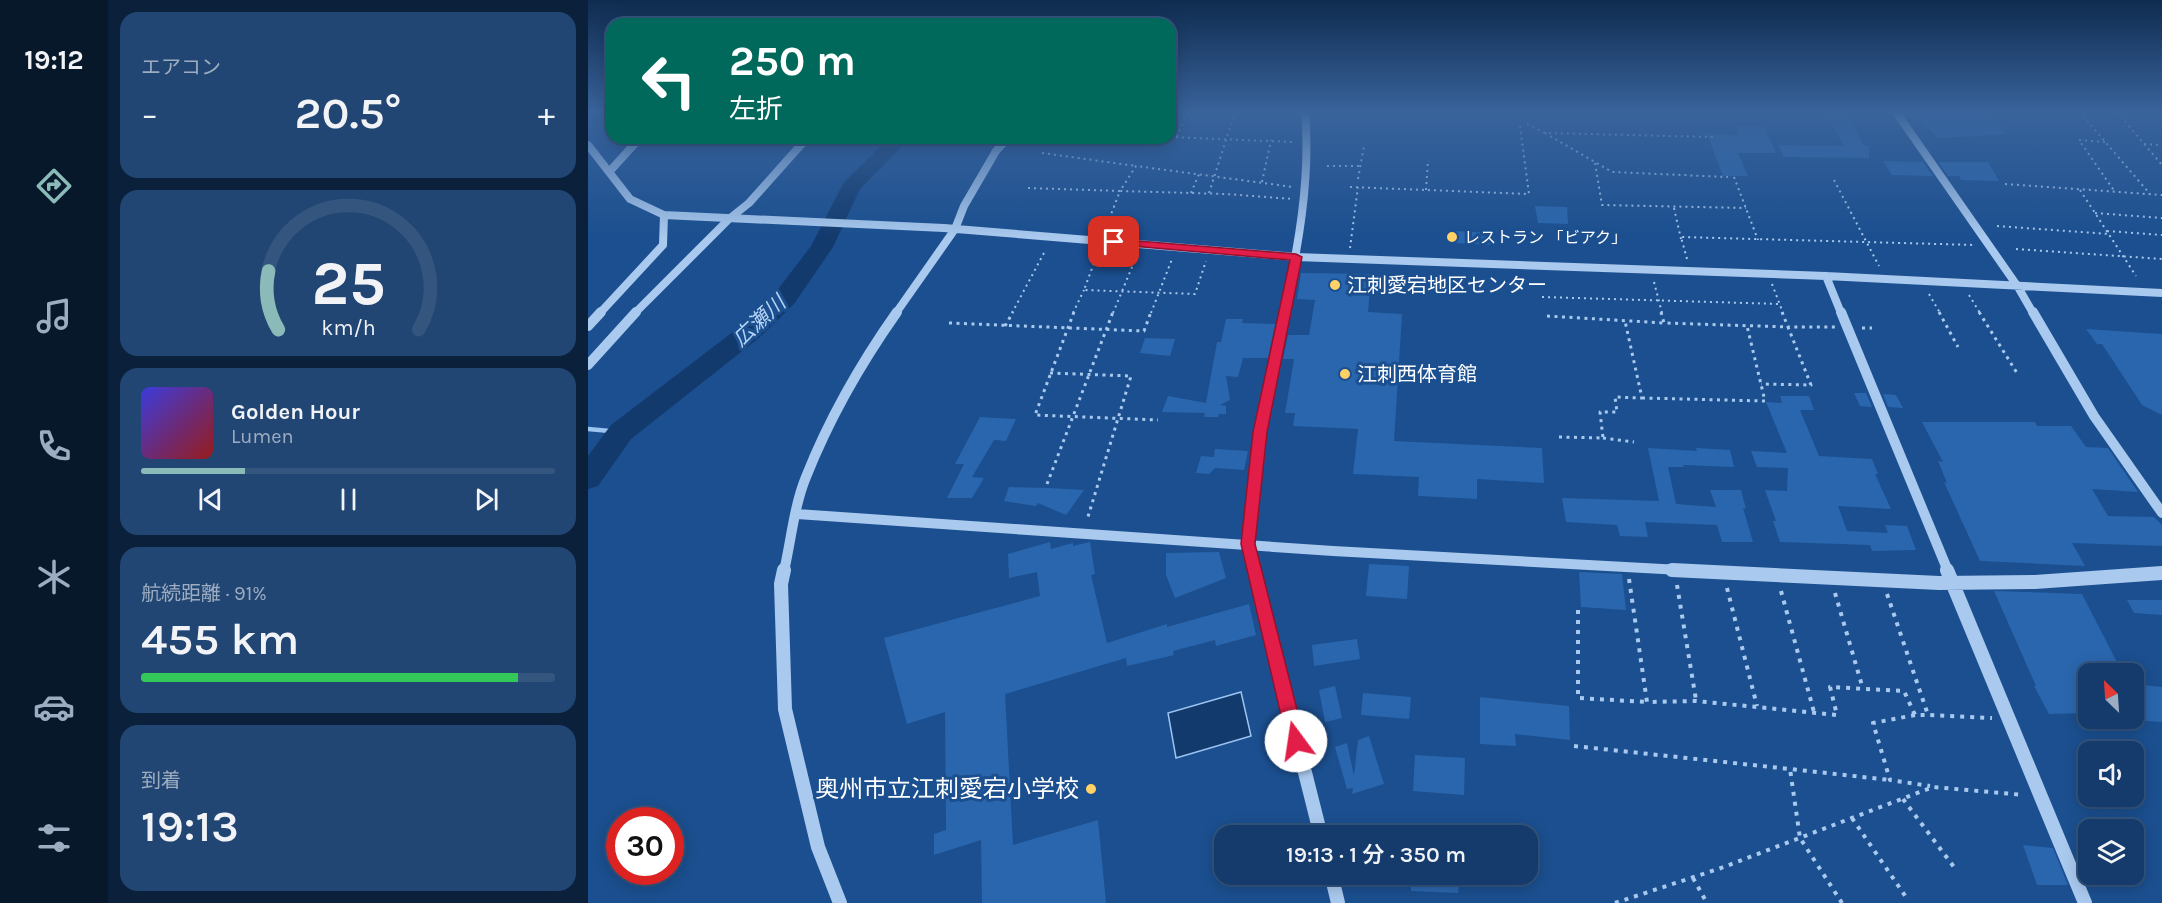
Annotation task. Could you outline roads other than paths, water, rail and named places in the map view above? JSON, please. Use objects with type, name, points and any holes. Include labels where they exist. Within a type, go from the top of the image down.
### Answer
[{"type":"street","points":[[595,154],[630,199],[664,215],[950,229],[1296,257],[1826,276],[2162,293]]},
{"type":"street","points":[[609,172],[625,154]]},
{"type":"street","points":[[588,365],[637,311],[749,203],[793,154]]},
{"type":"street","points":[[840,903],[818,847],[786,709],[782,584],[805,479],[832,420],[871,349],[950,229],[994,154]]},
{"type":"street","points":[[1307,154],[1296,257],[1260,432],[1248,544],[1318,825]]},
{"type":"street","points":[[1925,154],[2018,287],[2094,416],[2162,513]]},
{"type":"street","points":[[588,326],[663,245],[664,215]]},
{"type":"street","points":[[1826,276],[2085,903]]},
{"type":"street","points":[[797,514],[1628,569],[1831,580],[1953,584],[2063,582],[2162,573]]},
{"type":"street","points":[[1334,885],[1338,903]]},
{"type":"water","points":[[1241,692],[1251,736],[1176,758],[1168,713]]},
{"type":"waterway","name":"広瀬川","points":[[588,478],[621,432],[751,331],[785,298],[822,247],[851,186],[884,154]]},
{"type":"waterway","points":[[588,429],[621,432]]},
{"type":"place","name":"レストラン 「ビアク」","points":[[1452,237]]},
{"type":"place","name":"江刺愛宕地区センター","points":[[1335,285]]},
{"type":"place","name":"江刺西体育館","points":[[1345,374]]},
{"type":"place","name":"奥州市立江刺愛宕小学校","points":[[1091,789]]}]
